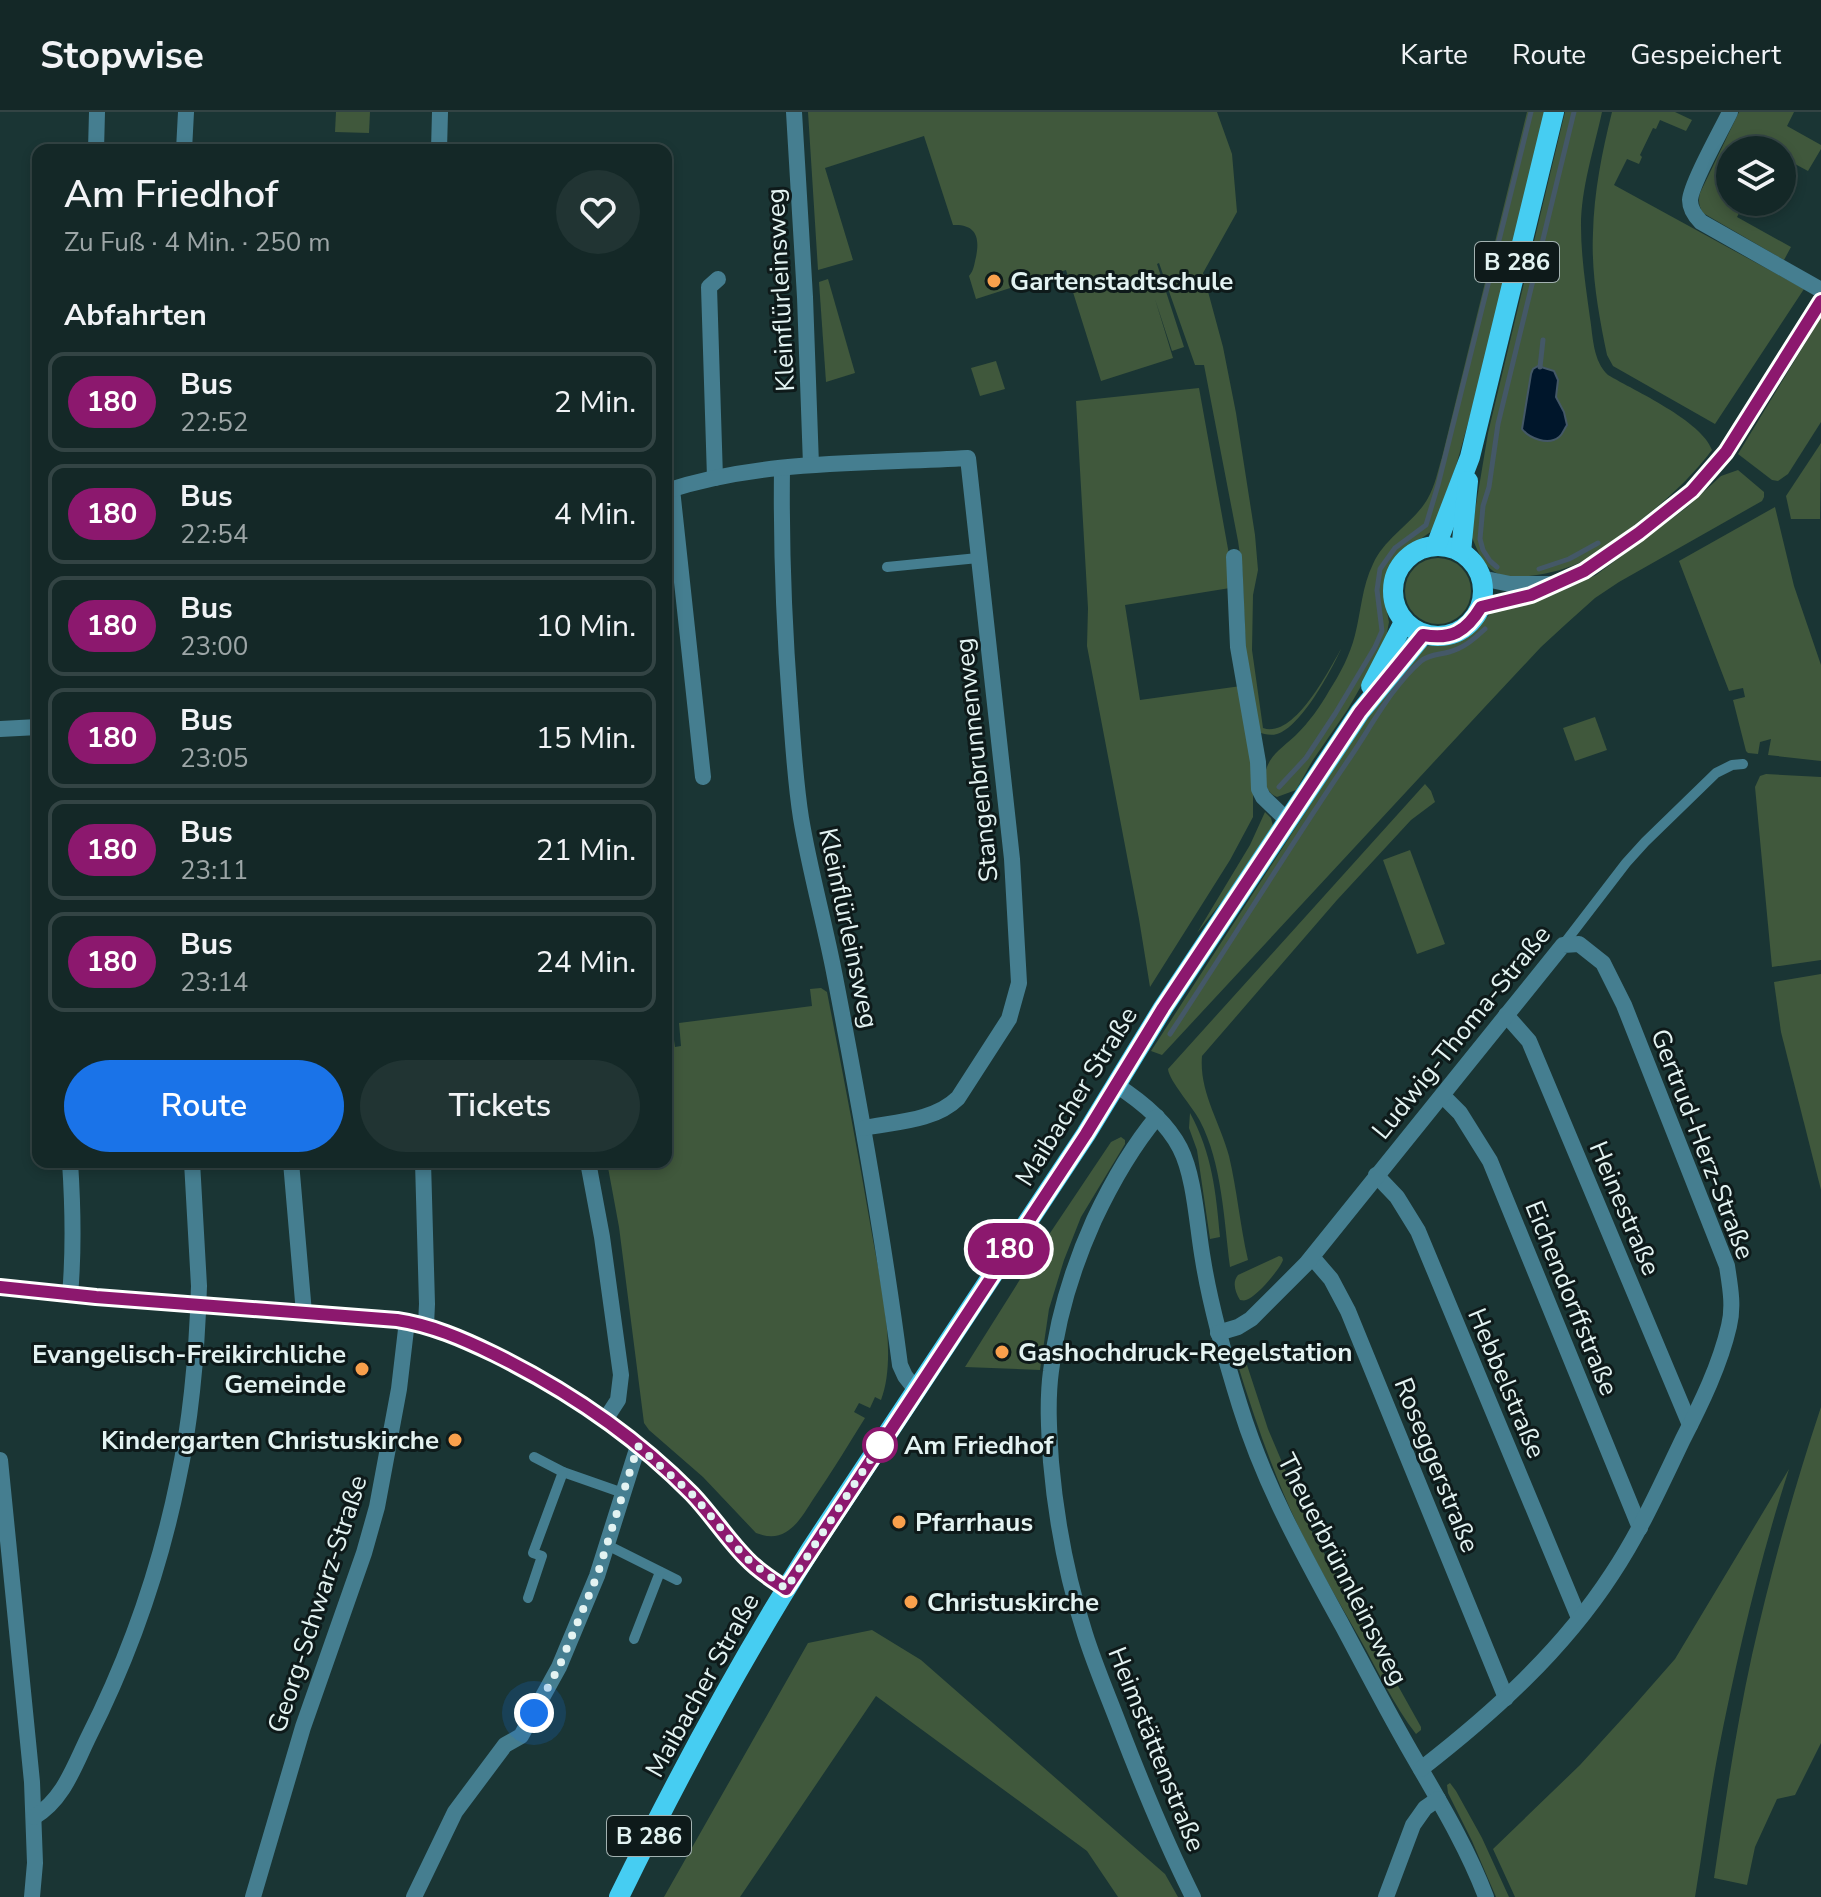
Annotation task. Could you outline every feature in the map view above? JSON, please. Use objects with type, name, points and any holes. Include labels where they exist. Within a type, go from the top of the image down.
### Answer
[{"type":"main road","name":"B 286","points":[[1436,546],[1470,457],[1554,112]]},
{"type":"main road","name":"B 286","points":[[1461,552],[1470,457]]},
{"type":"main road","points":[[1436,546],[1461,552],[1477,568],[1481,578],[1481,607],[1474,620],[1451,635],[1423,635],[1404,622],[1396,610],[1392,596],[1393,581],[1399,567],[1421,549],[1436,546]]},
{"type":"main road","name":"Maibacher Straße","points":[[1360,712],[1404,622]]},
{"type":"main road","name":"Maibacher Straße","points":[[619,1897],[680,1775],[786,1589],[1116,1085],[1163,1008],[1360,712],[1423,635]]},
{"type":"street","points":[[96,144],[97,112]]},
{"type":"street","points":[[184,144],[186,112]]},
{"type":"street","points":[[439,144],[440,112]]},
{"type":"street","name":"Kleinflürleinsweg","points":[[794,112],[811,465]]},
{"type":"street","points":[[1730,112],[1692,192],[1691,208],[1695,216],[1821,290]]},
{"type":"street","points":[[715,478],[709,287],[718,279]]},
{"type":"street","points":[[1481,607],[1531,595],[1584,571],[1692,491],[1726,452],[1821,301]]},
{"type":"street","name":"Stangenbrunnenweg","points":[[811,465],[968,458],[1012,859],[1019,983],[1009,1019],[949,1107],[924,1116],[864,1128]]},
{"type":"street","points":[[672,489],[715,478],[811,465]]},
{"type":"street","name":"Kleinflürleinsweg","points":[[782,468],[783,618],[801,817],[864,1128],[900,1365],[916,1390]]},
{"type":"street","points":[[672,515],[703,777]]},
{"type":"street","points":[[1234,557],[1238,647],[1258,762],[1259,789],[1263,797],[1288,821]]},
{"type":"street","points":[[1481,578],[1510,584],[1558,583]]},
{"type":"street","points":[[0,729],[32,727]]},
{"type":"street","name":"Gertrud-Herz-Straße","points":[[1421,1769],[1469,1731],[1550,1655],[1611,1576],[1640,1528],[1690,1425],[1713,1373],[1729,1325],[1732,1292],[1727,1266],[1624,1005],[1603,963],[1579,944],[1563,945]]},
{"type":"street","name":"Ludwig-Thoma-Straße","points":[[1218,1333],[1251,1319],[1312,1257],[1563,945]]},
{"type":"street","name":"Heinestraße","points":[[1506,1015],[1529,1041],[1690,1425]]},
{"type":"street","name":"Theuerbrünnleinsweg","points":[[1116,1085],[1157,1117],[1172,1135],[1185,1160],[1218,1333],[1242,1412],[1272,1490],[1289,1527],[1464,1848],[1486,1897]]},
{"type":"street","name":"Eichendorffstraße","points":[[1443,1096],[1460,1113],[1490,1161],[1640,1528]]},
{"type":"street","name":"Heimstättenstraße","points":[[1157,1117],[1111,1185],[1071,1275],[1050,1373],[1050,1446],[1057,1509],[1085,1635],[1135,1768],[1193,1897]]},
{"type":"street","points":[[70,1168],[74,1217],[70,1295]]},
{"type":"street","points":[[34,1817],[56,1800],[98,1719],[144,1601],[179,1480],[195,1363],[199,1305],[192,1168]]},
{"type":"street","points":[[292,1168],[304,1313]]},
{"type":"street","points":[[423,1168],[426,1325]]},
{"type":"street","points":[[589,1168],[621,1375],[618,1400],[605,1420]]},
{"type":"street","name":"Hebbelstraße","points":[[1376,1175],[1397,1197],[1418,1231],[1579,1618]]},
{"type":"street","name":"Roseggerstraße","points":[[1312,1257],[1331,1279],[1348,1311],[1506,1698]]},
{"type":"street","points":[[0,1287],[426,1325],[549,1382],[605,1420],[694,1496],[745,1557],[786,1589]]},
{"type":"street","name":"Georg-Schwarz-Straße","points":[[253,1897],[303,1727],[377,1507],[399,1389],[407,1321]]},
{"type":"street","points":[[414,1897],[455,1812],[505,1745],[521,1736],[559,1667],[597,1576],[638,1446]]},
{"type":"street","points":[[0,1460],[34,1817],[32,1897]]},
{"type":"street","points":[[1386,1897],[1413,1825],[1425,1808],[1438,1799]]},
{"type":"lane","points":[[887,567],[978,558]]},
{"type":"lane","name":"Ludwig-Thoma-Straße","points":[[1563,945],[1645,842],[1716,773],[1732,765],[1743,764]]},
{"type":"lane","points":[[534,1457],[563,1472],[623,1493]]},
{"type":"lane","points":[[528,1598],[542,1556],[533,1553],[563,1472]]},
{"type":"lane","points":[[607,1545],[677,1580]]},
{"type":"lane","points":[[634,1639],[660,1572]]},
{"type":"green space","points":[[336,112],[370,112],[369,133],[335,132]]},
{"type":"green space","points":[[808,112],[1217,112],[1232,154],[1237,212],[1203,273],[1223,347],[1255,535],[1258,570],[1253,595],[1252,650],[1263,728],[1275,729],[1298,714],[1319,687],[1341,649],[1314,697],[1286,729],[1274,735],[1258,732],[1246,652],[1242,568],[1204,365],[1195,365],[1159,263],[1184,347],[1172,351],[1155,299],[1173,358],[1101,381],[1066,270],[976,299],[969,276],[976,257],[977,238],[971,229],[953,225],[924,136],[825,168],[853,260],[818,270]]},
{"type":"green space","points":[[1527,112],[1546,112],[1456,466],[1432,531],[1403,551],[1393,562],[1385,579],[1384,596],[1389,622],[1385,644],[1296,790],[1277,797],[1266,785],[1269,762],[1310,720],[1333,685],[1353,642],[1369,572],[1378,554],[1422,507],[1433,488]]},
{"type":"green space","points":[[1565,112],[1602,112],[1586,183],[1581,226],[1593,341],[1599,363],[1608,375],[1695,428],[1712,450],[1666,499],[1591,557],[1552,572],[1510,577],[1489,567],[1481,558],[1471,535],[1488,433]]},
{"type":"green space","points":[[1612,112],[1675,112],[1692,120],[1686,131],[1660,120],[1640,155],[1639,164],[1627,159],[1614,185],[1804,289],[1715,424],[1613,366],[1607,355],[1594,279],[1593,233],[1599,172]]},
{"type":"green space","points":[[1739,112],[1794,112],[1787,126],[1821,145],[1821,149],[1808,171],[1796,165],[1796,136],[1727,136]]},
{"type":"green space","points":[[1716,160],[1716,216],[1738,216],[1791,247],[1784,260],[1703,213],[1700,193]]},
{"type":"green space","points":[[828,279],[855,373],[826,382],[819,282]]},
{"type":"green space","points":[[1821,317],[1821,422],[1788,474],[1778,481],[1772,480],[1738,454]]},
{"type":"green space","points":[[996,361],[1005,389],[980,396],[971,368]]},
{"type":"green space","points":[[1199,388],[1230,560],[1230,588],[1125,605],[1140,700],[1241,686],[1253,764],[1253,817],[1230,860],[1150,987],[1087,646],[1088,608],[1076,401]]},
{"type":"green space","points":[[1821,443],[1820,519],[1791,519],[1786,496]]},
{"type":"green space","points":[[1738,470],[1764,492],[1762,501],[1619,582],[1566,624],[1541,647],[1162,1055],[1151,1051],[1351,742],[1423,647],[1458,640],[1473,631],[1492,612],[1554,594],[1596,575],[1686,508],[1721,476]]},
{"type":"green space","points":[[1775,507],[1794,586],[1821,665],[1821,761],[1768,755],[1771,739],[1760,742],[1758,754],[1746,751],[1733,700],[1745,697],[1743,688],[1729,691],[1679,561]]},
{"type":"green space","points":[[1438,558],[1451,561],[1461,568],[1468,578],[1471,591],[1468,604],[1461,614],[1451,621],[1438,624],[1425,621],[1415,614],[1408,604],[1405,591],[1408,578],[1415,568],[1425,561]]},
{"type":"green space","points":[[1595,717],[1607,750],[1575,761],[1563,728]]},
{"type":"green space","points":[[1760,776],[1821,777],[1821,960],[1772,967],[1755,787]]},
{"type":"green space","points":[[1425,784],[1435,802],[1411,820],[1337,900],[1202,1056],[1207,1094],[1229,1156],[1248,1260],[1230,1267],[1213,1155],[1200,1121],[1168,1069]]},
{"type":"green space","points":[[1265,812],[1273,826],[1238,881],[1197,933],[1250,845]]},
{"type":"green space","points":[[1410,850],[1445,944],[1417,954],[1383,860]]},
{"type":"green space","points":[[1821,974],[1821,1190],[1781,1032],[1774,982]]},
{"type":"green space","points":[[821,988],[827,992],[882,1288],[888,1360],[881,1400],[875,1397],[870,1408],[859,1403],[854,1412],[865,1418],[802,1516],[786,1532],[768,1536],[756,1533],[703,1477],[644,1423],[619,1227],[608,1168],[672,1168],[672,1025],[675,1047],[681,1046],[679,1023],[812,1006],[810,989]]},
{"type":"green space","points":[[1190,1113],[1208,1158],[1215,1189],[1220,1237],[1210,1239],[1197,1150],[1189,1128]]},
{"type":"green space","points":[[1121,1137],[1125,1144],[1081,1217],[1064,1260],[1049,1309],[1040,1370],[965,1367],[1111,1142]]},
{"type":"green space","points":[[1279,1256],[1283,1260],[1267,1283],[1250,1298],[1240,1300],[1235,1287],[1238,1275]]},
{"type":"green space","points":[[1242,1358],[1310,1528],[1421,1727],[1416,1734],[1386,1688],[1298,1525],[1251,1408],[1236,1359]]},
{"type":"green space","points":[[1821,1407],[1821,1743],[1795,1795],[1777,1799],[1755,1847],[1747,1885],[1714,1878],[1727,1794],[1759,1624],[1792,1499]]},
{"type":"green space","points":[[1789,1469],[1758,1574],[1733,1681],[1695,1897],[1515,1897],[1493,1849],[1580,1765],[1675,1659]]},
{"type":"green space","points":[[872,1630],[921,1660],[1165,1874],[1178,1897],[1118,1897],[1087,1851],[876,1696],[740,1897],[664,1897],[808,1643]]},
{"type":"green space","points":[[1450,1783],[1482,1838],[1509,1897],[1496,1897],[1448,1793],[1447,1785]]},
{"type":"water","points":[[1538,366],[1554,371],[1558,380],[1556,397],[1567,425],[1560,436],[1550,441],[1534,438],[1522,429],[1531,374]]},
{"type":"waterway","points":[[1279,787],[1306,758],[1375,647],[1382,631],[1377,590],[1380,569],[1395,548],[1426,525],[1531,112]]},
{"type":"waterway","points":[[1497,567],[1483,550],[1480,539],[1483,506],[1489,487],[1498,424],[1574,112]]},
{"type":"waterway","points":[[1540,367],[1543,340]]},
{"type":"waterway","points":[[1539,569],[1569,559],[1598,543]]},
{"type":"waterway","points":[[1170,1034],[1400,683],[1424,659],[1459,648],[1485,629]]},
{"type":"bus line","name":"180","points":[[0,1287],[397,1320],[426,1325],[515,1364],[576,1398],[677,1480],[745,1557],[786,1589],[1086,1134],[1163,1008],[1360,712],[1423,635],[1451,635],[1474,620],[1481,607],[1531,595],[1572,578],[1601,561],[1692,491],[1726,452],[1821,301]]},
{"type":"place","name":"Gartenstadtschule","points":[[994,281]]},
{"type":"place","name":"Gashochdruck-Regelstation","points":[[1002,1352]]},
{"type":"place","name":"Evangelisch-Freikirchliche Gemeinde","points":[[362,1369]]},
{"type":"place","name":"Kindergarten Christuskirche","points":[[455,1440]]},
{"type":"place","name":"Am Friedhof","points":[[880,1445]]},
{"type":"place","name":"Pfarrhaus","points":[[899,1522]]},
{"type":"place","name":"Christuskirche","points":[[911,1602]]},
{"type":"route","points":[[534,1713],[559,1667],[597,1576],[638,1446],[694,1496],[753,1565],[786,1589],[880,1445]]}]
